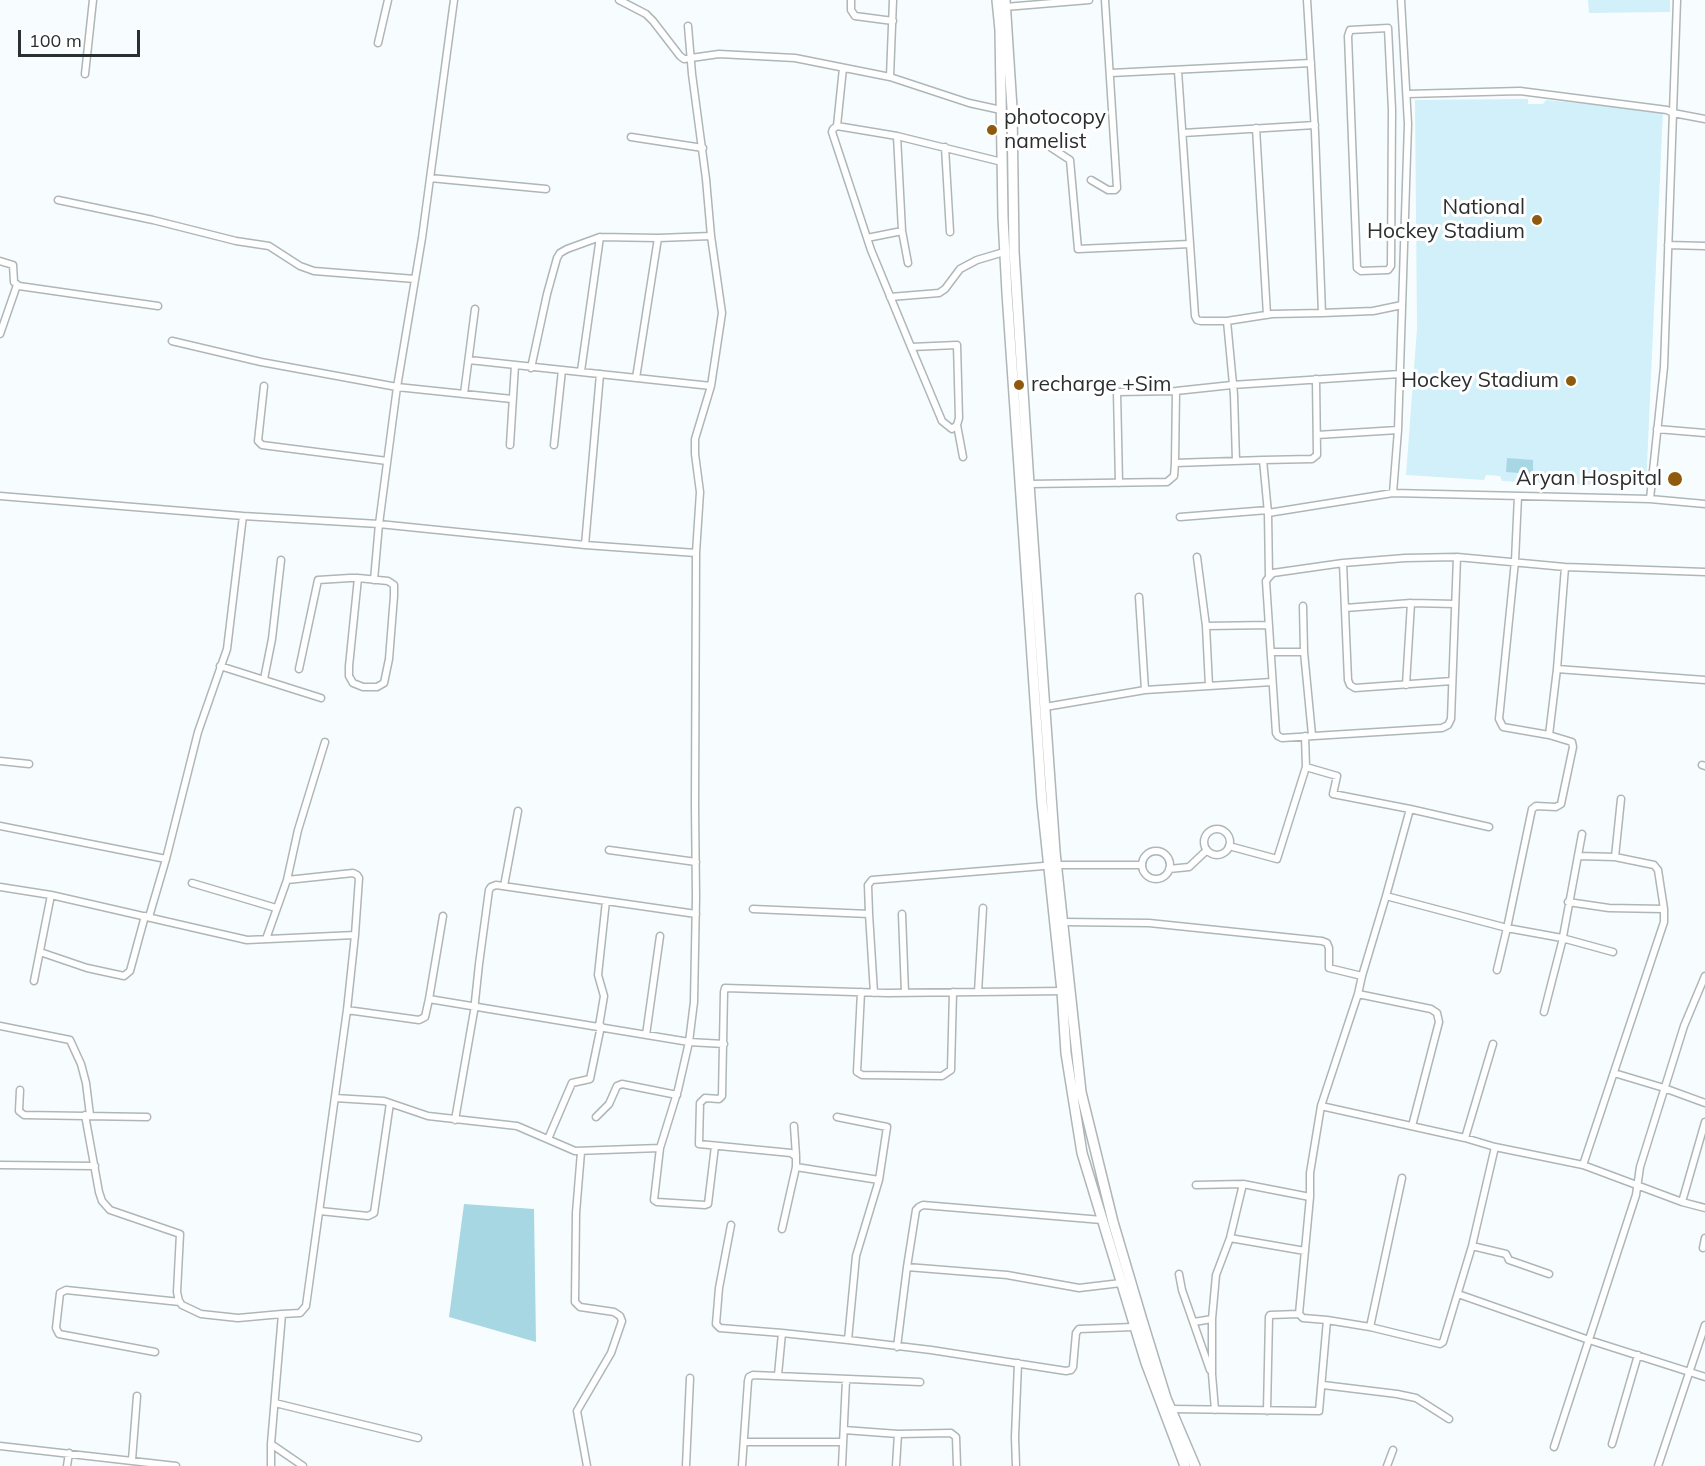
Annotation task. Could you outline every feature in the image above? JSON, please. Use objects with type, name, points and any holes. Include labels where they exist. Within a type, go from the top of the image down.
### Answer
[{"type":"street","points":[[86,74],[93,0]]},
{"type":"street","points":[[378,43],[388,0]]},
{"type":"street","points":[[374,580],[397,387],[430,178],[454,0]]},
{"type":"street","points":[[619,0],[646,14],[659,26],[680,56],[690,59],[719,54],[776,56],[890,77],[969,103],[1001,110]]},
{"type":"street","points":[[850,0],[851,10],[855,16],[893,21]]},
{"type":"street","points":[[890,77],[893,0]]},
{"type":"street","points":[[997,0],[1004,252],[1027,599],[1066,991],[1081,1092],[1113,1222],[1171,1409],[1195,1466]]},
{"type":"street","points":[[1089,0],[1005,4],[1013,140],[1014,252],[1045,707],[1052,865],[1062,922],[1066,991],[1066,1053],[1082,1153],[1134,1327],[1185,1466]]},
{"type":"street","points":[[1091,180],[1108,190],[1116,188],[1105,0]]},
{"type":"street","points":[[1307,0],[1315,124],[1322,313]]},
{"type":"street","points":[[1393,494],[1398,430],[1407,110],[1401,0]]},
{"type":"street","points":[[1650,499],[1664,367],[1677,0]]},
{"type":"street","points":[[688,26],[690,59],[722,313],[711,386],[695,439],[700,492],[696,553],[694,1002],[689,1042],[677,1095],[660,1148],[654,1200],[705,1205],[710,1201],[715,1146]]},
{"type":"street","points":[[1389,28],[1392,110],[1391,266],[1388,270],[1362,271],[1357,268],[1348,48],[1350,30],[1389,28]]},
{"type":"street","points":[[1111,74],[1311,63]]},
{"type":"street","points":[[843,68],[837,126],[832,132],[867,238],[942,421],[952,429],[957,425]]},
{"type":"street","points":[[1178,71],[1197,320],[1227,321],[1267,315],[1373,311],[1402,305]]},
{"type":"street","points":[[1407,94],[1520,91],[1667,110],[1705,119]]},
{"type":"street","points":[[1392,110],[1407,110]]},
{"type":"street","points":[[1183,133],[1315,124]]},
{"type":"street","points":[[837,126],[897,136],[1002,162]]},
{"type":"street","points":[[1256,128],[1267,315]]},
{"type":"street","points":[[897,136],[902,231],[908,263]]},
{"type":"street","points":[[631,138],[703,148]]},
{"type":"street","points":[[1013,140],[1041,141],[1070,160],[1078,249],[1190,244]]},
{"type":"street","points":[[945,147],[950,232]]},
{"type":"street","points":[[430,178],[546,189]]},
{"type":"street","points":[[58,200],[153,220],[236,241],[269,246],[300,266],[314,271],[415,279]]},
{"type":"street","points":[[867,238],[902,231]]},
{"type":"street","points":[[531,368],[557,258],[567,249],[600,237],[711,236]]},
{"type":"street","points":[[581,371],[600,237]]},
{"type":"street","points":[[636,378],[658,238]]},
{"type":"street","points":[[1668,245],[1705,246]]},
{"type":"street","points":[[890,297],[939,293],[945,289],[960,269],[977,260],[1004,252]]},
{"type":"street","points":[[0,261],[13,265],[14,282],[17,285],[158,306]]},
{"type":"street","points":[[0,334],[17,285]]},
{"type":"street","points":[[464,394],[475,309]]},
{"type":"street","points":[[1227,321],[1236,461]]},
{"type":"street","points":[[172,342],[261,362],[397,387],[512,399]]},
{"type":"street","points":[[911,347],[957,345],[959,418],[957,425],[963,457]]},
{"type":"street","points":[[469,360],[711,386]]},
{"type":"street","points":[[510,445],[515,365]]},
{"type":"street","points":[[554,445],[562,370]]},
{"type":"street","points":[[585,545],[600,374]]},
{"type":"street","points":[[1119,483],[1117,392],[1176,391],[1400,374]]},
{"type":"street","points":[[1175,463],[1312,459],[1317,455],[1316,380]]},
{"type":"street","points":[[264,386],[258,441],[262,445],[387,461]]},
{"type":"street","points":[[1029,484],[1167,482],[1174,476],[1176,391]]},
{"type":"street","points":[[1657,429],[1705,433]]},
{"type":"street","points":[[1317,435],[1398,430]]},
{"type":"street","points":[[1263,460],[1268,511],[1269,577]]},
{"type":"street","points":[[1180,517],[1268,511],[1393,494],[1650,499],[1705,504]]},
{"type":"street","points":[[0,496],[243,516],[379,524],[585,545],[696,553]]},
{"type":"street","points":[[1497,970],[1532,809],[1536,806],[1556,807],[1561,804],[1573,747],[1569,740],[1503,727],[1499,723],[1515,561],[1518,496]]},
{"type":"street","points":[[40,952],[87,968],[124,976],[130,971],[166,860],[198,732],[228,643],[243,516]]},
{"type":"street","points":[[1457,556],[1451,719],[1445,727],[1282,738],[1276,733],[1266,581],[1274,573],[1343,563],[1457,556],[1565,567],[1705,572]]},
{"type":"street","points":[[1197,557],[1206,626],[1209,686]]},
{"type":"street","points":[[264,679],[272,639],[281,560]]},
{"type":"street","points":[[1343,563],[1350,685],[1355,688],[1452,681]]},
{"type":"street","points":[[1549,735],[1565,567]]},
{"type":"street","points":[[299,669],[316,582],[320,578],[358,578],[392,582],[394,585],[386,679],[382,685],[370,688],[353,683],[350,676],[349,666],[358,578]]},
{"type":"street","points":[[1139,597],[1145,690]]},
{"type":"street","points":[[1345,608],[1411,603],[1455,604]]},
{"type":"street","points":[[1406,685],[1411,603]]},
{"type":"street","points":[[1229,846],[1276,859],[1306,767],[1309,735],[1303,606]]},
{"type":"street","points":[[1206,626],[1269,625]]},
{"type":"street","points":[[1270,652],[1304,652]]},
{"type":"street","points":[[220,666],[321,698]]},
{"type":"street","points":[[1557,669],[1705,680]]},
{"type":"street","points":[[1045,707],[1145,690],[1272,682]]},
{"type":"street","points":[[266,939],[286,880],[298,830],[325,742]]},
{"type":"street","points":[[0,761],[29,764]]},
{"type":"street","points":[[1306,767],[1337,776],[1333,794],[1490,827]]},
{"type":"street","points":[[1615,857],[1621,799]]},
{"type":"street","points":[[1299,1314],[1310,1197],[1310,1173],[1321,1106],[1358,994],[1410,809]]},
{"type":"street","points":[[504,886],[518,811]]},
{"type":"street","points":[[0,826],[166,860]]},
{"type":"street","points":[[1214,830],[1226,832],[1230,840],[1226,852],[1218,855],[1207,850],[1205,838],[1214,830]]},
{"type":"street","points":[[1544,1012],[1562,938],[1582,834]]},
{"type":"street","points":[[609,850],[696,862]]},
{"type":"street","points":[[1169,869],[1189,867],[1207,850]]},
{"type":"street","points":[[1158,851],[1166,855],[1170,864],[1164,876],[1156,879],[1147,876],[1141,865],[1148,853],[1158,851]]},
{"type":"street","points":[[1579,856],[1615,857],[1654,865],[1658,870],[1664,909],[1664,922],[1583,1165]]},
{"type":"street","points":[[874,993],[868,885],[872,880],[1052,865],[1141,865]]},
{"type":"street","points":[[155,1352],[59,1334],[56,1328],[60,1293],[66,1290],[180,1302],[201,1314],[238,1318],[300,1313],[306,1306],[347,1010],[359,878],[353,873],[286,880]]},
{"type":"street","points":[[192,883],[276,908]]},
{"type":"street","points":[[455,1120],[475,1006],[489,890],[496,885],[696,914]]},
{"type":"street","points":[[0,886],[51,895],[238,938],[355,935]]},
{"type":"street","points":[[34,981],[51,895]]},
{"type":"street","points":[[1386,896],[1507,928],[1562,938],[1613,952]]},
{"type":"street","points":[[548,1139],[572,1083],[590,1079],[604,996],[598,975],[606,901]]},
{"type":"street","points":[[1568,902],[1609,908],[1664,909]]},
{"type":"street","points":[[978,992],[983,908]]},
{"type":"street","points":[[753,909],[869,914]]},
{"type":"street","points":[[902,914],[905,993]]},
{"type":"street","points":[[347,1010],[419,1020],[424,1017],[443,916]]},
{"type":"street","points":[[1062,922],[1149,923],[1322,941],[1327,943],[1329,948],[1329,968],[1362,976]]},
{"type":"street","points":[[646,1035],[660,936]]},
{"type":"street","points":[[1554,1447],[1638,1184],[1640,1167],[1684,1026],[1705,976]]},
{"type":"street","points":[[796,1157],[791,1153],[702,1146],[698,1141],[700,1103],[705,1098],[719,1099],[722,1096],[724,992],[726,988],[874,993],[1066,991]]},
{"type":"street","points":[[861,992],[857,1072],[862,1075],[942,1076],[951,1070],[953,992]]},
{"type":"street","points":[[1358,994],[1431,1009],[1437,1013],[1439,1022],[1412,1126]]},
{"type":"street","points":[[429,999],[689,1042],[724,1044]]},
{"type":"street","points":[[0,1026],[70,1040],[81,1064],[86,1083],[88,1115],[100,1197],[110,1210],[180,1234],[177,1292],[180,1302]]},
{"type":"street","points":[[1466,1138],[1493,1044]]},
{"type":"street","points":[[1614,1073],[1705,1102]]},
{"type":"street","points":[[596,1117],[609,1104],[617,1086],[622,1084],[677,1095]]},
{"type":"street","points":[[20,1090],[20,1113],[147,1116]]},
{"type":"street","points":[[335,1098],[384,1101],[428,1116],[518,1126],[580,1152],[660,1148]]},
{"type":"street","points":[[320,1211],[368,1216],[374,1213],[390,1103]]},
{"type":"street","points":[[1321,1106],[1583,1165],[1682,1202],[1705,1208]]},
{"type":"street","points":[[837,1117],[887,1127],[879,1180],[856,1256],[848,1341]]},
{"type":"street","points":[[1682,1202],[1705,1122]]},
{"type":"street","points":[[782,1229],[796,1167],[794,1126]]},
{"type":"street","points":[[1268,1411],[1270,1315],[1299,1314],[1303,1318],[1370,1327],[1440,1344],[1443,1342],[1472,1246],[1495,1147]]},
{"type":"street","points":[[580,1152],[576,1213],[575,1302],[580,1307],[614,1312],[620,1316],[622,1321],[611,1353],[577,1411],[587,1466]]},
{"type":"street","points":[[0,1165],[95,1166]]},
{"type":"street","points":[[796,1167],[879,1180]]},
{"type":"street","points":[[1370,1327],[1402,1178]]},
{"type":"street","points":[[1215,1410],[1212,1374],[1212,1319],[1216,1275],[1230,1238],[1243,1184]]},
{"type":"street","points":[[1196,1185],[1243,1184],[1310,1197]]},
{"type":"street","points":[[897,1347],[906,1267],[916,1210],[923,1205],[1102,1220]]},
{"type":"street","points":[[731,1225],[716,1324],[720,1328],[932,1350],[1071,1370],[1076,1333],[1079,1329],[1134,1327]]},
{"type":"street","points":[[1230,1238],[1305,1251]]},
{"type":"street","points":[[1703,1248],[1705,1238]]},
{"type":"street","points":[[1472,1246],[1506,1254],[1509,1260],[1549,1274]]},
{"type":"street","points":[[906,1267],[1006,1275],[1079,1288],[1121,1283]]},
{"type":"street","points":[[1179,1274],[1182,1290],[1212,1374]]},
{"type":"street","points":[[1458,1294],[1589,1340],[1705,1377]]},
{"type":"street","points":[[271,1466],[282,1314]]},
{"type":"street","points":[[1194,1322],[1212,1319]]},
{"type":"street","points":[[1171,1409],[1317,1412],[1321,1408],[1327,1320]]},
{"type":"street","points":[[1658,1466],[1705,1325]]},
{"type":"street","points":[[778,1376],[782,1333]]},
{"type":"street","points":[[1612,1444],[1638,1355]]},
{"type":"street","points":[[1016,1466],[1018,1363]]},
{"type":"street","points":[[742,1466],[748,1377],[753,1375],[920,1382]]},
{"type":"street","points":[[686,1466],[690,1377]]},
{"type":"street","points":[[842,1466],[846,1380]]},
{"type":"street","points":[[1323,1384],[1416,1398],[1449,1419]]},
{"type":"street","points":[[132,1460],[137,1396]]},
{"type":"street","points":[[275,1403],[418,1438]]},
{"type":"street","points":[[844,1430],[898,1434],[955,1434],[957,1466]]},
{"type":"street","points":[[897,1466],[898,1434]]},
{"type":"street","points":[[744,1442],[843,1442]]},
{"type":"street","points":[[271,1444],[303,1466]]},
{"type":"street","points":[[0,1446],[176,1466]]},
{"type":"street","points":[[1387,1466],[1393,1450]]},
{"type":"street","points":[[67,1466],[69,1453]]},
{"type":"shaded area","points":[[1588,0],[1670,0],[1670,12],[1589,13]]},
{"type":"shaded area","name":"National Hockey Stadium","points":[[1528,99],[1528,104],[1543,104],[1546,100],[1663,111],[1646,487],[1502,481],[1500,476],[1486,475],[1484,480],[1406,475],[1417,328],[1415,100]]},
{"type":"shaded area","points":[[1507,458],[1533,460],[1533,474],[1506,472]]},
{"type":"shaded area","points":[[464,1204],[534,1209],[536,1342],[449,1317]]},
{"type":"place","name":"photocopy namelist","points":[[992,130]]},
{"type":"place","name":"National Hockey Stadium","points":[[1537,220]]},
{"type":"place","name":"Hockey Stadium","points":[[1571,381]]},
{"type":"place","name":"recharge +Sim","points":[[1019,385]]},
{"type":"place","name":"Aryan Hospital","points":[[1675,479]]}]
